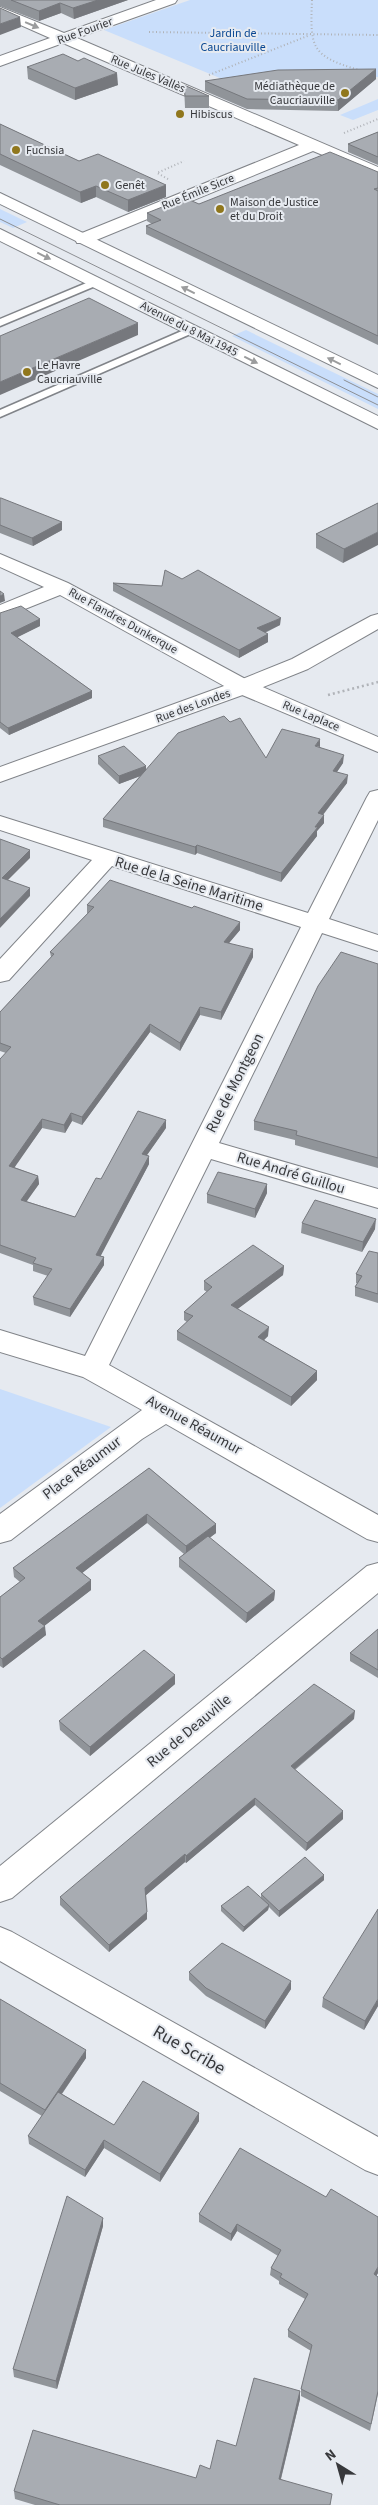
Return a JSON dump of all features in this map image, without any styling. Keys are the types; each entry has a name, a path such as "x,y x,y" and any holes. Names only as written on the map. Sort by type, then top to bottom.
{"street":[{"name":"Rue Fourier","path":"0,61 170,0"},
{"name":"Rue Jules Vallès","path":"0,11 378,173"},
{"name":"Rue Émile Sicre","path":"83,239 313,145"},
{"path":"0,198 378,382"},
{"name":"Avenue du 8 Mai 1945","path":"0,234 378,422"},
{"name":"Rue Flandres Dunkerque","path":"0,560 61,588 243,687"},
{"path":"0,613 61,588"},
{"name":"Rue des Londes","path":"0,775 243,687 300,664 378,620"},
{"name":"Rue Laplace","path":"243,687 378,745"},
{"name":"Rue de Montgeon","path":"93,1369 378,797"},
{"name":"Rue de la Seine Maritime","path":"0,823 378,943"},
{"path":"0,974 107,858"},
{"name":"Rue André Guillou","path":"203,1147 378,1199"},
{"name":"Avenue Réaumur","path":"0,1341 93,1369 378,1530"},
{"name":"Place Réaumur","path":"0,1531 132,1431 166,1409"},
{"name":"Rue de Deauville","path":"0,1887 378,1576"},
{"name":"Rue Scribe","path":"0,1943 378,2157"}],"lane":[{"path":"0,323 96,282"},
{"path":"0,414 191,330"}],"path":[{"path":"312,0 311,34 316,51 321,55 360,71"},
{"path":"145,32 378,35"},
{"path":"202,77 311,34"},
{"path":"338,135 346,138"},
{"path":"285,705 378,682"}],"green space":[{"name":"Jardin de Caucriauville","path":"190,0 378,0 378,77 309,74 227,81 104,30"},
{"path":"378,99 378,110 353,120 340,115"},
{"path":"0,209 27,222 13,228 0,222"},
{"path":"246,330 378,394 378,409 232,336"},
{"path":"0,1389 111,1427 0,1508"}],"building":[{"path":"11,0 98,0 73,8 60,3 39,11"},
{"path":"0,8 20,17 0,24"},
{"path":"63,54 78,61 84,58 117,73 75,88 27,67"},
{"path":"376,69 338,100 247,99 205,81 278,70"},
{"path":"184,85 209,96 185,96"},
{"path":"0,124 79,161 98,154 166,185 128,200 96,186 80,192 0,154"},
{"path":"378,132 378,157 348,144"},
{"path":"330,152 378,172 378,188 374,189 378,191 378,336 146,226 161,220 147,213 185,198 199,204"},
{"name":"Le Havre Caucriauville","path":"89,298 138,323 0,382 0,336"},
{"path":"0,498 62,522 32,538 0,525"},
{"path":"378,503 378,532 344,549 316,534"},
{"path":"165,570 182,579 198,570 281,618 257,628 268,634 239,650 113,583 162,586"},
{"path":"21,606 40,619 11,633 92,691 8,728 0,722 0,613"},
{"path":"224,716 230,722 240,718 266,758 282,729 320,739 315,746 344,755 333,771 348,775 318,813 324,815 315,827 318,827 281,873 197,845 195,847 103,819 178,733"},
{"path":"124,746 146,766 119,776 98,756"},
{"path":"0,839 30,850 2,878 30,888 0,919"},
{"path":"110,880 240,922 224,942 253,949 221,1012 200,1007 180,1043 150,1024 82,1117 71,1113 64,1125 42,1119 9,1166 38,1176 21,1200 75,1217 96,1178 101,1179 138,1111 166,1120 142,1154 149,1156 96,1255 104,1257 70,1309 33,1297 52,1269 33,1263 36,1258 0,1245 0,1059 11,1047 0,1043 0,1012 54,954 50,952 94,907 87,905"},
{"path":"341,952 378,964 378,1158 296,1135 297,1131 254,1121 318,986"},
{"path":"218,1172 267,1184 255,1209 207,1194"},
{"path":"315,1200 376,1219 363,1242 302,1223"},
{"path":"253,1245 284,1266 231,1305 269,1327 258,1337 317,1371 291,1397 177,1331 193,1316 184,1312 212,1287 204,1281"},
{"path":"369,1251 378,1253 378,1294 355,1287 362,1276 356,1274"},
{"path":"149,1468 216,1524 186,1546 147,1514 76,1568 91,1580 38,1621 45,1626 2,1659 0,1657 0,1597 25,1578 13,1568"},
{"path":"208,1536 275,1591 247,1613 179,1558"},
{"path":"378,1629 378,1670 350,1653"},
{"path":"144,1650 175,1675 90,1747 59,1721"},
{"path":"314,1684 355,1711 291,1766 343,1811 307,1843 255,1798 145,1888 147,1912 109,1945 60,1897"},
{"path":"305,1857 324,1875 279,1911 261,1894"},
{"path":"248,1886 269,1905 244,1927 221,1906"},
{"path":"378,1909 378,1999 365,2021 323,1998"},
{"path":"222,1943 291,1981 265,2021 206,1988 189,1972"},
{"path":"0,1999 86,2050 45,2110 0,2083"},
{"path":"143,2081 199,2113 160,2174 104,2140 85,2170 28,2136 58,2092 114,2125"},
{"path":"240,2148 326,2197 331,2189 378,2217 378,2267 374,2274 378,2277 378,2391 371,2424 301,2389 312,2345 288,2330 308,2294 280,2277 282,2274 271,2268 281,2250 237,2224 231,2234 199,2214"},
{"path":"67,2196 103,2218 56,2381 13,2369"},
{"path":"254,2378 300,2391 279,2479 332,2494 330,2505 60,2505 14,2491 33,2430 196,2478 200,2465 210,2469 217,2440 236,2446"}],"tram line":[{"path":"0,219 378,405"},
{"path":"344,380 378,397"}],"place":[{"name":"Médiathèque de Caucriauville","path":"345,93"},
{"name":"Hibiscus","path":"180,114"},
{"name":"Fuchsia","path":"16,150"},
{"name":"Genêt","path":"105,185"},
{"name":"Maison de Justice et du Droit","path":"220,209"},
{"name":"Le Havre Caucriauville","path":"27,372"}]}
